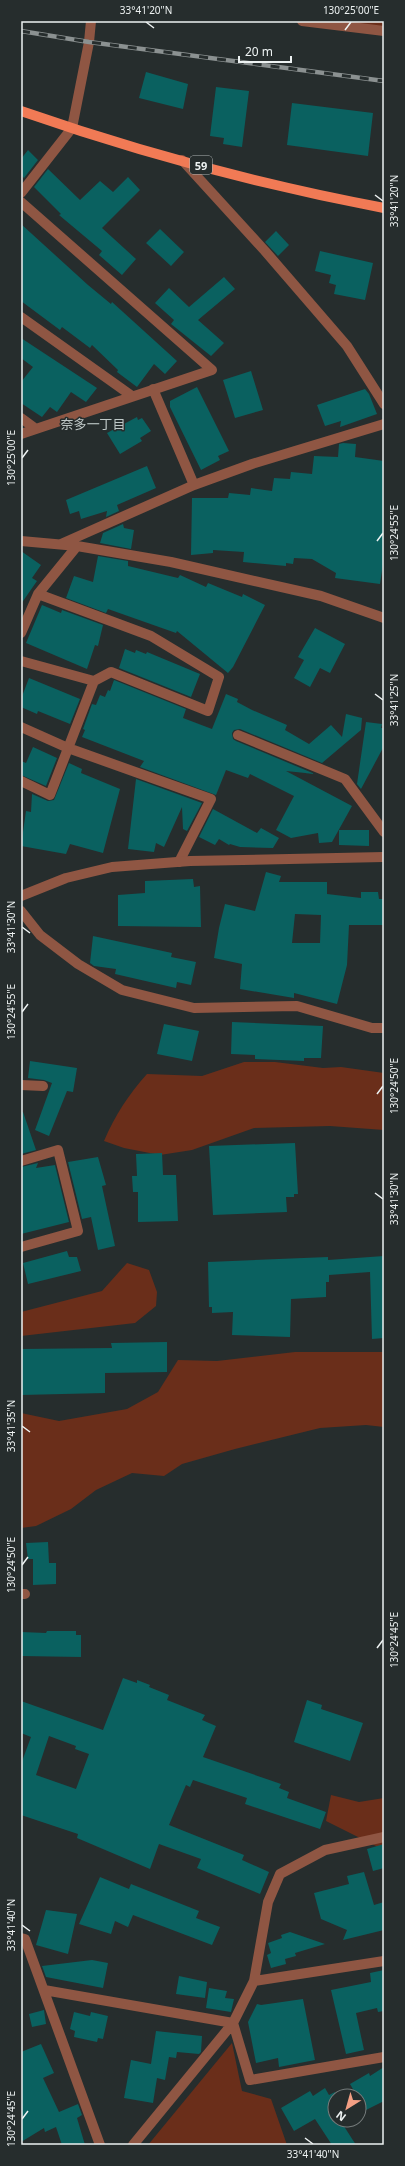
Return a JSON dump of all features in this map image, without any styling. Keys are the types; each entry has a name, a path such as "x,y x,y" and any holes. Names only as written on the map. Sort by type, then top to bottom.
{"main road":[{"name":"59","path":"21,110 72,128 182,160 279,185 384,208"}],"street":[{"path":"21,193 72,128 89,42 90,21"},
{"path":"302,21 384,31"},
{"path":"182,160 265,251 347,346 384,404"},
{"path":"21,202 212,370 21,434"},
{"path":"21,317 132,396"},
{"path":"153,389 194,485"},
{"path":"21,418 36,429"},
{"path":"60,544 194,485 252,464 384,424"},
{"path":"21,541 77,546 171,562 321,596 384,618"},
{"path":"21,633 38,594 77,546"},
{"path":"21,781 50,795 94,681 111,672 208,711 219,677 151,636 38,594"},
{"path":"21,661 94,681"},
{"path":"21,727 68,748 211,799 179,862"},
{"path":"238,735 345,779 384,832"},
{"path":"21,896 66,878 112,867 179,862 384,857"},
{"path":"21,911 40,935 78,964 122,990 194,1008 297,1006 372,1028 384,1028"},
{"path":"21,1085 44,1086"},
{"path":"21,1161 58,1150 78,1231 21,1247"},
{"path":"133,2145 233,2023 254,1981 268,1902 280,1874 325,1850 384,1837"},
{"path":"21,1938 24,1939 44,1990 100,2145"},
{"path":"254,1981 384,1961"},
{"path":"44,1990 233,2023"},
{"path":"233,2023 250,2080 384,2057"}],"shaded area":[{"path":"332,21 384,21 384,27"},
{"path":"244,1062 275,1062 323,1068 341,1067 384,1073 384,1130 330,1126 254,1128 192,1150 160,1155 124,1148 104,1141 123,1105 147,1074 202,1076"},
{"path":"127,1263 149,1270 157,1292 156,1306 135,1323 21,1336 21,1312 102,1291"},
{"path":"295,1352 384,1352 384,1427 366,1425 320,1428 182,1464 164,1476 132,1473 96,1490 71,1509 36,1526 21,1528 21,1413 59,1421 127,1409 158,1392 178,1360 217,1361"},
{"path":"331,1795 359,1802 384,1798 384,1850 326,1821"},
{"path":"232,2043 242,2091 271,2099 287,2145 148,2145"}],"building":[{"path":"146,72 188,84 183,109 139,98"},
{"path":"216,87 249,91 242,147 223,144 224,138 210,136"},
{"path":"292,103 373,113 368,156 287,145"},
{"path":"28,150 38,160 24,178 21,175 21,159"},
{"path":"48,169 80,200 100,181 113,192 128,177 140,190 102,228 136,259 122,275 99,255 102,251 59,215 61,214 34,187"},
{"path":"21,224 88,285 111,304 112,302 177,361 165,374 154,364 137,387 117,372 118,370 92,345 90,348 62,327 60,330 21,301"},
{"path":"160,229 184,252 171,266 146,243"},
{"path":"276,231 289,245 278,256 265,242"},
{"path":"320,251 373,263 365,300 334,294 336,285 329,283 331,275 315,271"},
{"path":"224,277 235,289 198,320 224,343 211,356 171,324 174,320 155,303 169,288 189,307"},
{"path":"21,338 97,388 86,402 71,392 57,412 50,407 42,417 21,403 21,382 33,367 21,358"},
{"path":"251,371 263,410 235,418 223,380"},
{"path":"197,387 229,451 218,456 220,460 201,470 170,407 170,401"},
{"path":"365,389 369,394 377,414 340,427 341,421 325,426 317,405"},
{"path":"137,417 138,420 142,418 151,431 140,438 142,441 120,454 107,433"},
{"path":"339,444 356,444 355,457 384,461 384,557 380,584 335,578 336,573 312,559 294,558 293,564 286,563 286,566 243,562 244,552 213,550 213,553 191,555 192,498 228,498 229,493 250,495 251,488 272,491 274,478 290,479 291,472 312,474 314,456 338,457"},
{"path":"147,466 156,488 117,505 119,511 106,517 107,511 81,519 79,511 70,514 66,500"},
{"path":"123,524 124,528 134,530 131,549 100,543 103,533"},
{"path":"21,551 41,565 32,578 37,581 21,604"},
{"path":"98,556 128,561 128,566 178,578 180,575 206,587 208,583 242,597 243,594 265,605 233,667 228,673 177,631 176,633 108,609 106,613 66,598 74,576 93,582"},
{"path":"42,605 61,613 62,610 103,625 98,646 95,645 87,669 26,643"},
{"path":"315,628 345,644 330,673 320,668 310,687 294,678 304,660 298,657"},
{"path":"125,649 135,653 136,650 146,654 147,652 200,674 191,697 119,668"},
{"path":"29,678 80,699 70,724 38,711 37,714 21,707 21,699"},
{"path":"114,680 186,709 183,718 212,729 226,694 238,699 237,702 252,710 287,725 285,730 309,744 331,725 342,737 346,714 362,718 361,730 322,763 240,729 234,730 232,733 233,739 236,741 315,774 286,771 352,806 332,842 319,843 318,833 291,838 276,830 294,796 250,774 248,778 226,770 216,795 140,767 144,761 82,737 85,730 83,729 92,704 96,705 100,695 105,697 108,690 110,691"},
{"path":"366,722 382,724 381,728 384,728 384,746 361,789 357,784"},
{"path":"33,747 57,758 46,786 21,775 21,761 26,763"},
{"path":"69,763 82,769 81,773 120,789 103,853 70,844 66,854 21,846 26,811 31,812 32,794 48,801 54,800"},
{"path":"136,779 202,803 187,831 183,829 182,807 164,847 156,843 154,852 128,849"},
{"path":"213,809 257,833 261,828 279,838 273,848 240,847 229,845 219,839 215,845 199,837"},
{"path":"339,830 369,830 369,846 339,845"},
{"path":"266,872 281,876 279,882 327,882 327,894 361,898 361,892 378,892 379,899 384,899 384,925 349,925 347,965 337,1004 294,993 294,998 240,989 242,964 214,958 219,928 225,904 255,911","holes":["295,914 321,915 320,943 292,943"]},
{"path":"193,879 194,887 200,886 201,927 118,926 118,895 145,893 145,881"},
{"path":"93,936 172,953 171,957 196,962 191,985 177,982 176,988 115,974 116,969 94,966 90,963"},
{"path":"232,1022 323,1026 321,1058 304,1058 304,1061 255,1059 255,1055 231,1054"},
{"path":"164,1024 199,1031 192,1061 157,1054"},
{"path":"30,1061 77,1068 73,1092 67,1091 49,1136 35,1130 52,1083 44,1080 28,1078"},
{"path":"21,1112 23,1112 36,1150 21,1154"},
{"path":"295,1143 298,1194 294,1194 294,1197 286,1197 287,1212 213,1215 209,1146"},
{"path":"162,1153 163,1175 176,1175 178,1221 138,1222 138,1192 133,1192 132,1176 137,1176 136,1154"},
{"path":"98,1157 106,1185 102,1186 115,1246 98,1250 91,1217 82,1219 68,1162"},
{"path":"38,1163 36,1168 55,1165 69,1222 21,1234 21,1167"},
{"path":"67,1251 69,1257 77,1257 81,1271 28,1284 23,1263"},
{"path":"384,1256 384,1338 372,1339 370,1272 329,1275 329,1282 326,1282 326,1297 291,1299 290,1337 232,1335 233,1312 212,1313 212,1307 209,1307 208,1262 328,1257 328,1260"},
{"path":"167,1342 167,1372 105,1373 105,1393 21,1395 21,1349 112,1348 111,1343"},
{"path":"48,1542 49,1563 56,1563 56,1584 33,1585 33,1559 28,1559 26,1543"},
{"path":"47,1631 76,1631 76,1635 81,1635 81,1657 21,1656 21,1632 46,1633"},
{"path":"123,1678 137,1683 137,1680 150,1685 149,1687 169,1695 167,1700 205,1715 202,1720 216,1726 203,1757 281,1784 279,1788 289,1792 287,1798 326,1812 320,1829 245,1804 247,1798 193,1780 190,1787 186,1785 169,1825 244,1855 242,1860 269,1872 260,1894 197,1868 201,1859 159,1844 150,1869 77,1838 78,1834 21,1815 21,1764 31,1737 21,1733 21,1701 103,1730","holes":["49,1736 76,1746 75,1749 89,1754 76,1789 36,1775"]},
{"path":"307,1700 322,1705 321,1709 363,1723 350,1761 294,1742"},
{"path":"384,1844 384,1868 373,1871 367,1849"},
{"path":"364,1872 374,1905 384,1902 384,1930 343,1940 347,1930 321,1919 314,1893 349,1884 347,1876"},
{"path":"100,1877 129,1889 131,1884 199,1911 196,1918 220,1927 212,1945 133,1915 128,1927 115,1921 111,1934 79,1924"},
{"path":"46,1910 77,1914 68,1954 36,1945"},
{"path":"290,1932 325,1944 295,1953 296,1956 285,1959 286,1964 271,1968 267,1955 271,1953 268,1943 282,1938 281,1935"},
{"path":"92,1960 108,1963 103,1988 46,1977 42,1966"},
{"path":"384,1970 384,2011 378,2012 377,2008 356,2013 364,2050 346,2054 331,1990 371,1982 370,1973"},
{"path":"179,1976 207,1982 205,1998 176,1994"},
{"path":"209,1988 227,1991 225,1998 234,1999 231,2012 206,2008"},
{"path":"303,1999 315,2060 279,2067 278,2058 256,2063 248,2022 257,2004 261,2005"},
{"path":"44,2010 46,2024 32,2027 29,2014"},
{"path":"74,2012 90,2016 91,2012 108,2016 103,2039 98,2038 97,2042 74,2037 75,2031 70,2029"},
{"path":"156,2031 202,2036 201,2052 199,2054 177,2052 176,2058 169,2057 165,2080 157,2078 153,2103 124,2098 131,2060 151,2064"},
{"path":"41,2044 54,2073 43,2078 59,2112 78,2104 82,2115 77,2118 85,2145 62,2145 56,2127 45,2132 44,2128 21,2142 21,2052"},
{"path":"384,2067 384,2101 367,2110 367,2088 352,2088 350,2084 369,2073 370,2076"},
{"path":"325,2088 327,2092 327,2128 345,2128 356,2145 332,2145 315,2119 294,2131 281,2108 310,2091 313,2096"}],"railway":[{"path":"21,31 89,42 384,81"}],"district":[{"name":"奈多一丁目","path":"93,424"}]}
